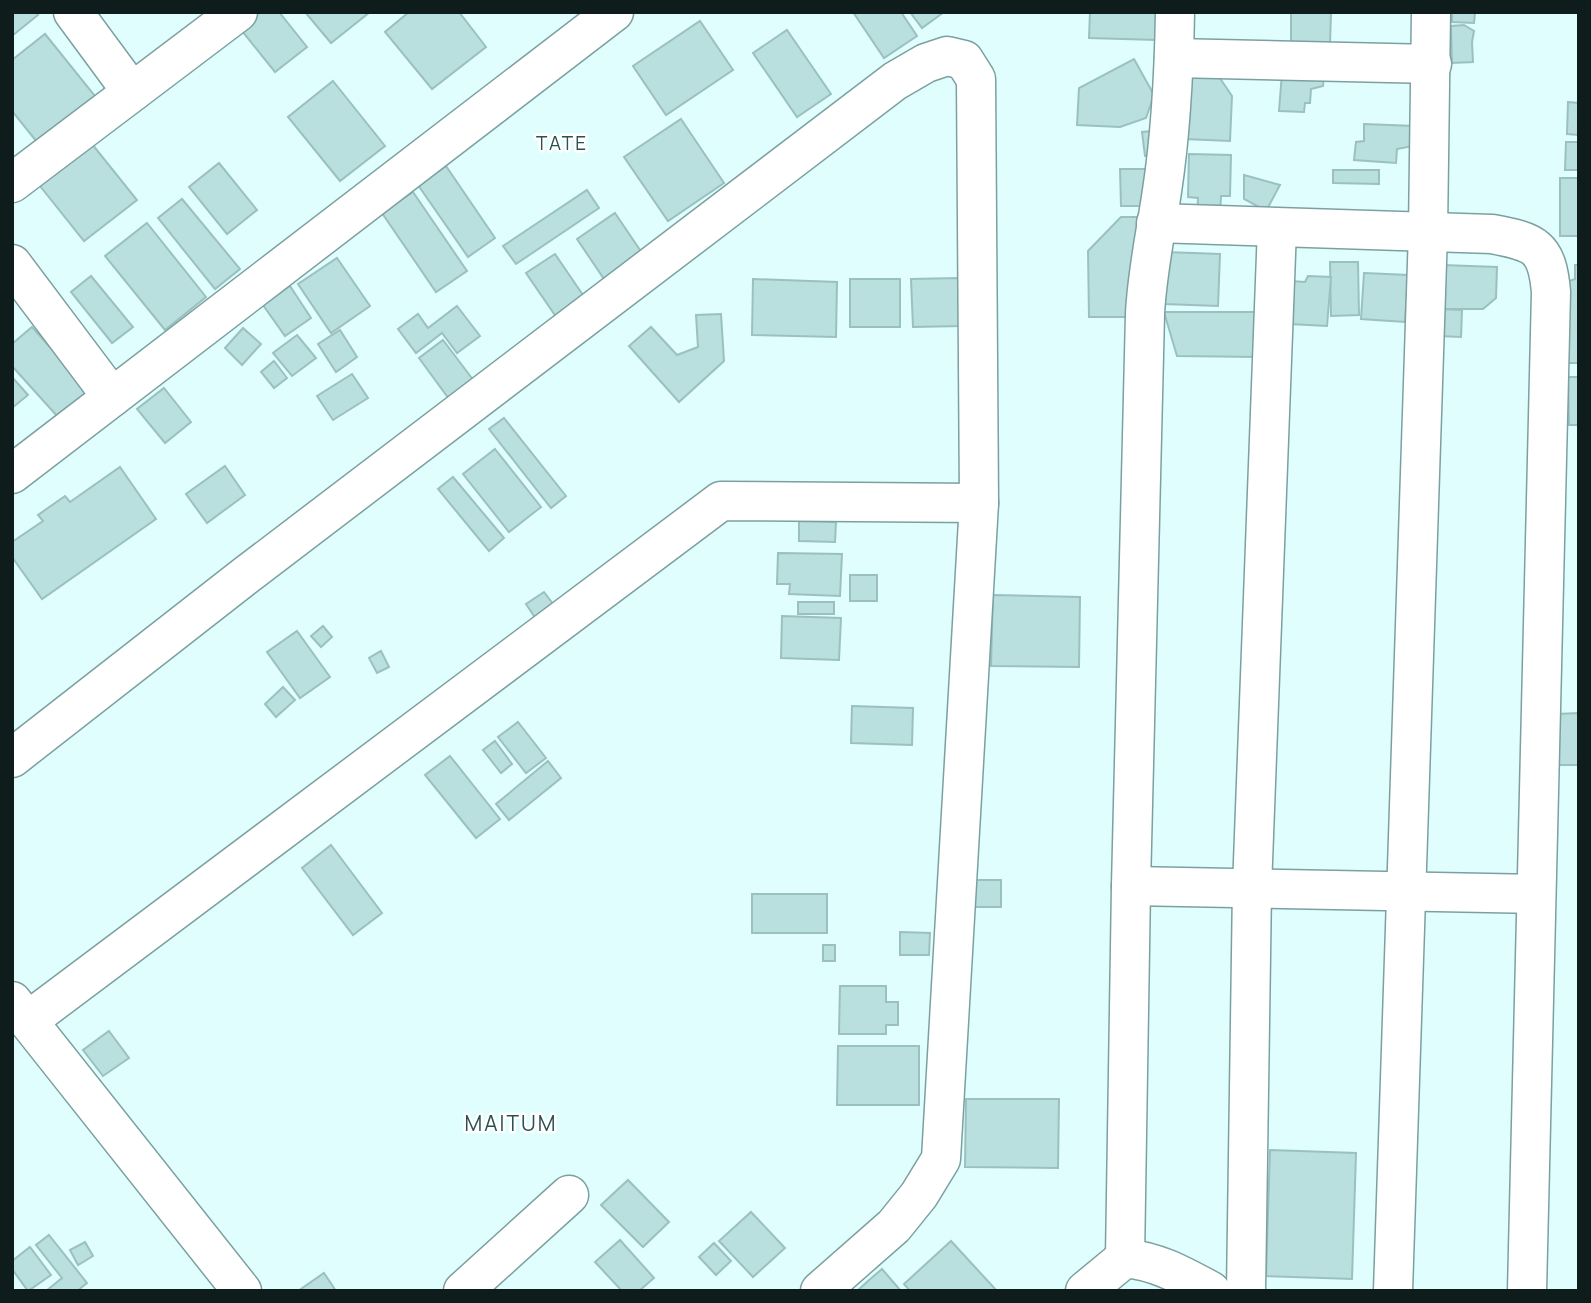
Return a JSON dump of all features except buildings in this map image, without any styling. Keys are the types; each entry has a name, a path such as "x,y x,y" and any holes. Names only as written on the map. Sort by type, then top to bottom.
{"street":[{"path":"73,12 132,92"},
{"path":"12,183 237,12"},
{"path":"12,474 614,12"},
{"path":"1125,1258 1144,314 1147,272 1168,146 1175,12"},
{"path":"1393,1291 1428,232 1431,12"},
{"path":"12,758 256,568 872,98 926,63 947,56 964,60 976,79 979,503 941,1159 919,1195 894,1226 820,1291"},
{"path":"1174,58 1432,64"},
{"path":"1156,223 1492,234 1531,244 1543,255 1549,270 1551,292 1527,1291"},
{"path":"1247,1291 1252,888 1277,228"},
{"path":"12,264 112,397"},
{"path":"242,1291 20,1010 721,501 979,503"},
{"path":"1131,886 1536,894"},
{"path":"463,1291 569,1195"},
{"path":"1085,1291 1125,1258 1149,1261 1211,1291"}],"district":[{"name":"TATE","path":"562,143"},
{"name":"MAITUM","path":"511,1124"}]}
